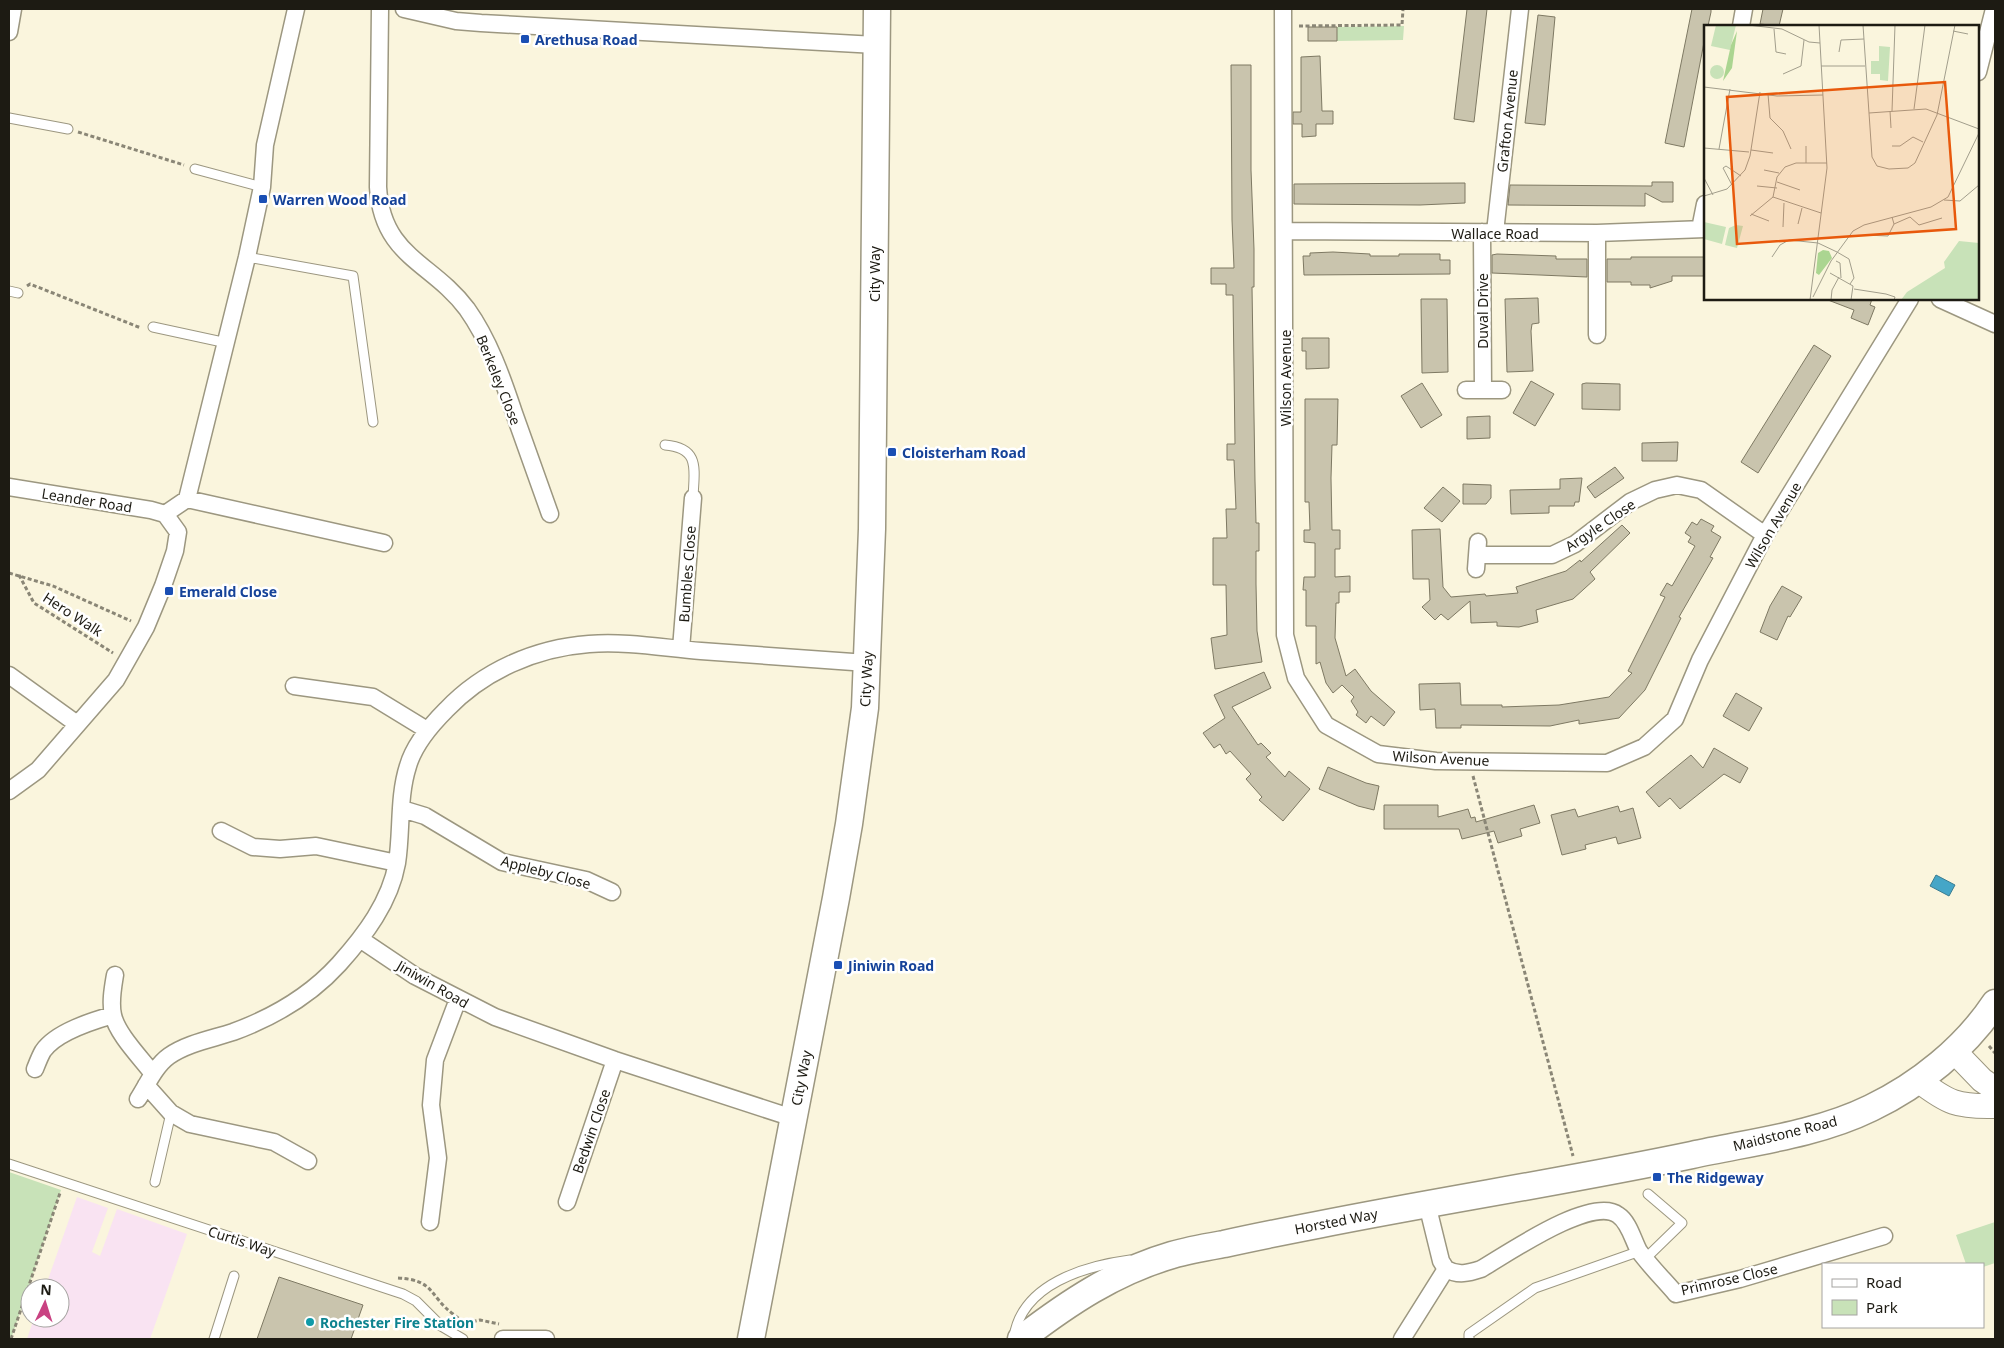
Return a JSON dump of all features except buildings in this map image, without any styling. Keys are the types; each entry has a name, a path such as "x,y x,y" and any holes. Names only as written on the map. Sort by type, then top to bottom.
{"main road":[{"name":"City Way","path":"751,1339 849,824 860,749 868,663 872,529 877,9"},
{"name":"Maidstone Road","path":"1673,1159 1796,1133 1840,1120 1871,1108 1918,1080 1954,1051 1986,1016 1995,1003"},
{"name":"Horsted Way","path":"1021,1339 1067,1304 1090,1290 1112,1278 1172,1255 1427,1204 1673,1159"}],"street":[{"path":"9,32 14,9"},
{"path":"9,791 38,770 116,680 146,628 163,586 175,552 178,532 165,514 188,499 247,257 262,187 265,145 296,9"},
{"name":"Berkeley Close","path":"380,9 378,187 379,201 384,218 398,245 446,285 467,309 489,347 550,514"},
{"path":"404,9 421,11 456,21 481,23 876,44"},
{"name":"Wilson Avenue","path":"1283,9 1285,635 1296,678 1326,724 1378,754 1436,761 1607,763 1644,747 1675,719 1700,660 1765,535 1909,300"},
{"name":"Grafton Avenue","path":"1488,232 1520,9"},
{"path":"1741,25 1744,9"},
{"path":"1979,68 1994,9"},
{"path":"1703,229 1704,216"},
{"name":"Wallace Road","path":"1285,232 1597,233 1703,229"},
{"name":"Duval Drive","path":"1488,232 1474,390 1502,390"},
{"path":"1597,233 1597,335"},
{"path":"1942,300 1995,324"},
{"name":"Argyle Close","path":"1477,556 1552,555 1575,544 1630,502 1655,490 1677,485 1701,490 1765,535"},
{"name":"Leander Road","path":"9,488 151,510 165,514"},
{"name":"Bumbles Close","path":"681,649 693,498"},
{"path":"188,499 384,543"},
{"path":"146,1086 168,1057 184,1047 233,1032 273,1016 317,986 360,939 387,896 397,864 403,787 408,764 427,730 459,696 482,678 533,654 590,643 642,645 868,663"},
{"path":"9,675 77,724"},
{"path":"294,686 373,697 427,730"},
{"name":"Appleby Close","path":"402,808 425,816 502,862 586,880 612,892"},
{"path":"221,831 253,847 316,846 397,864"},
{"name":"Jiniwin Road","path":"360,939 415,976 458,1000 495,1017 615,1060 793,1118"},
{"path":"116,975 112,1000 113,1015 146,1086 171,1113 190,1124 274,1142 308,1161"},
{"path":"430,1222 438,1158 431,1105 435,1060 458,1000"},
{"path":"35,1069 44,1050 66,1032 88,1022 113,1015"},
{"path":"1954,1051 1982,1080 1995,1090"},
{"name":"Bedwin Close","path":"567,1202 615,1060"},
{"path":"1918,1080 1943,1099 1965,1106 1995,1106"},
{"path":"1402,1339 1446,1269 1441,1261 1427,1204"},
{"name":"Primrose Close","path":"1446,1269 1457,1273 1467,1273 1481,1269 1567,1220 1597,1210 1619,1215 1643,1255 1676,1294 1740,1280 1884,1236"},
{"path":"504,1339 546,1339"}],"lane":[{"path":"9,118 68,129"},
{"path":"195,169 262,187"},
{"path":"247,257 353,276 373,422"},
{"path":"9,290 18,293"},
{"path":"153,327 227,343"},
{"path":"665,445 678,446 692,456 694,462 693,498"},
{"path":"156,1182 171,1113"},
{"name":"Curtis Way","path":"9,1164 403,1294 416,1301 441,1326 463,1339"},
{"path":"1468,1339 1469,1334 1535,1288 1643,1255 1682,1223 1648,1194"},
{"path":"1014,1339 1016,1323 1020,1316 1040,1293 1050,1285 1102,1265 1172,1255"},
{"path":"214,1339 234,1276"}],"path":[{"path":"1283,26 1402,25 1403,9"},
{"path":"68,129 195,169"},
{"path":"18,293 30,284 140,328 153,327"},
{"name":"Hero Walk","path":"9,573 53,586 146,628"},
{"name":"Hero Walk","path":"19,575 34,602 127,661"},
{"path":"1469,762 1578,1176"},
{"path":"11,1339 61,1190"}],"shaded area":[{"path":"77,1197 108,1208 92,1252 100,1256 117,1209 187,1234 150,1339 27,1339 31,1328 70,1328 70,1278 49,1278"}],"green space":[{"path":"1404,26 1403,40 1337,41 1337,27"},
{"path":"9,1172 61,1190 31,1278 20,1278 20,1312 11,1339 9,1339"},
{"path":"1995,1222 1995,1263 1984,1267 1984,1263 1966,1263 1956,1235"}],"water":[{"path":"1936,875 1955,885 1949,896 1930,886"}],"place":[{"name":"Arethusa Road","path":"525,39"},
{"name":"Warren Wood Road","path":"263,199"},
{"name":"Cloisterham Road","path":"892,452"},
{"name":"Emerald Close","path":"169,591"},
{"name":"Jiniwin Road","path":"838,965"},
{"name":"The Ridgeway","path":"1657,1177"},
{"name":"Rochester Fire Station","path":"310,1322"}]}
